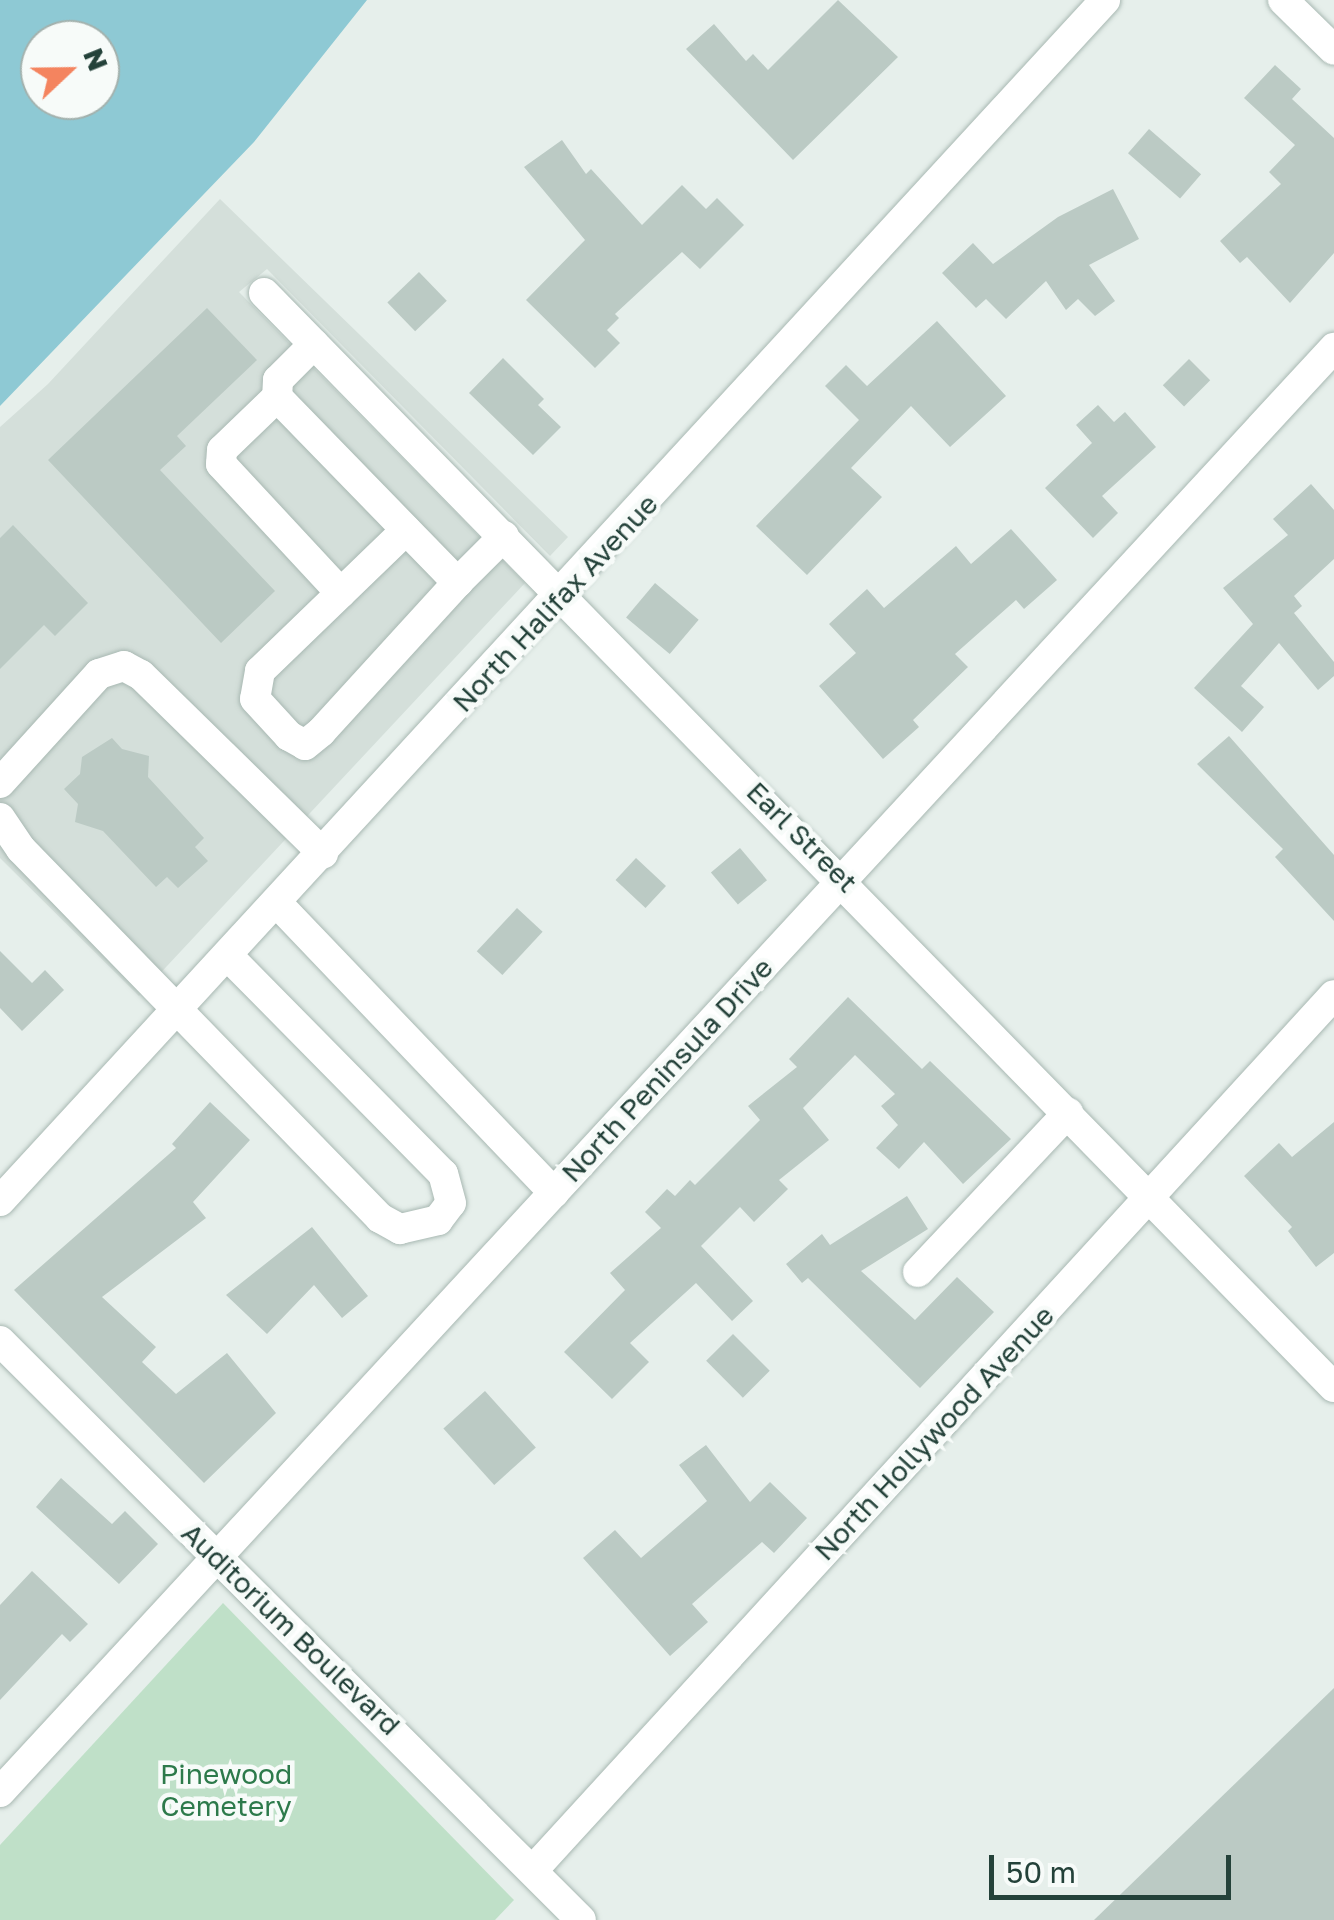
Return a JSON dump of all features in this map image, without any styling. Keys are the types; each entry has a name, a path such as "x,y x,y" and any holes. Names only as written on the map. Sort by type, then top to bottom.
{"street":[{"path":"1282,0 1334,50"},
{"name":"North Halifax Avenue","path":"0,1201 563,595 1099,2"},
{"name":"Earl Street","path":"264,293 844,879 1334,1387"},
{"path":"314,344 278,380 277,398 222,450 221,464 341,593"},
{"name":"North Peninsula Drive","path":"0,1792 1334,348"},
{"path":"277,398 458,582"},
{"path":"406,530 254,682 256,699 305,745 504,536"},
{"path":"0,783 99,674 124,666 141,675 323,853"},
{"path":"0,818 21,848 181,1006 380,1218 400,1230 438,1220 451,1203 443,1174 228,956"},
{"path":"277,903 554,1193"},
{"name":"North Hollywood Avenue","path":"533,1870 1334,995"},
{"path":"918,1272 1068,1113"},
{"name":"Auditorium Boulevard","path":"0,1341 581,1920"}],"shaded area":[{"path":"220,199 568,537 550,556 267,269 239,292 525,583 139,996 0,858 0,427 48,384"}],"green space":[{"name":"Pinewood Cemetery","path":"223,1603 514,1900 495,1920 0,1920 0,1845"}],"water":[{"path":"0,0 367,0 254,142 0,406"}],"building":[{"path":"838,0 898,57 793,160 686,49 714,24 746,61 753,54 768,70"},
{"path":"1275,65 1301,89 1292,99 1334,138 1334,253 1290,303 1247,257 1240,263 1220,241 1281,184 1269,172 1295,145 1244,98"},
{"path":"1149,129 1201,174 1180,198 1128,153"},
{"path":"562,140 586,174 591,169 642,225 682,185 706,209 717,198 744,225 700,269 682,252 615,314 619,318 607,330 620,343 595,368 526,300 585,240 524,167"},
{"path":"1113,189 1139,239 1089,265 1115,301 1095,316 1078,299 1066,310 1046,281 1006,319 986,299 976,308 942,273 973,243 993,264 1058,217"},
{"path":"419,272 447,301 415,331 387,303"},
{"path":"207,308 257,360 177,436 186,446 160,470 275,591 221,643 48,460"},
{"path":"937,321 1006,396 950,447 911,406 851,468 882,497 807,575 756,526 859,420 825,386 846,365 867,386"},
{"path":"503,358 544,399 538,405 561,427 533,455 469,393"},
{"path":"1189,359 1210,380 1184,406 1163,385"},
{"path":"1098,405 1114,422 1125,412 1156,447 1102,496 1118,513 1093,538 1045,488 1092,443 1076,425"},
{"path":"1311,484 1334,510 1334,559 1294,596 1302,606 1294,613 1334,662 1334,676 1318,690 1279,643 1241,686 1264,707 1242,732 1194,688 1253,624 1223,588 1288,535 1273,519"},
{"path":"13,525 88,603 55,636 44,625 0,669 0,538"},
{"path":"1011,529 1057,580 1024,609 1016,600 955,654 968,667 913,720 919,727 883,759 819,686 856,653 829,624 867,589 884,608 956,546 971,564"},
{"path":"655,583 699,620 670,654 626,617"},
{"path":"1229,736 1334,855 1334,921 1275,857 1283,849 1197,764"},
{"path":"112,738 122,749 149,756 148,777 204,838 195,847 208,861 178,888 167,877 156,887 103,831 75,822 78,804 64,789 80,774 82,757"},
{"path":"740,848 767,880 738,905 711,872"},
{"path":"636,858 666,886 646,908 616,880"},
{"path":"517,908 543,932 502,975 477,951"},
{"path":"0,951 32,983 45,970 64,990 22,1031 0,1008"},
{"path":"848,997 922,1069 930,1061 1011,1139 963,1184 924,1142 899,1169 876,1148 898,1125 881,1106 895,1094 855,1055 803,1108 829,1140 779,1180 788,1189 754,1222 740,1207 701,1246 753,1301 732,1321 696,1283 630,1343 649,1362 612,1399 564,1352 625,1290 610,1273 661,1228 645,1212 667,1189 675,1196 690,1180 695,1185 760,1120 748,1106 797,1067 789,1059"},
{"path":"210,1102 250,1140 193,1202 206,1218 102,1297 156,1347 142,1362 176,1394 227,1353 276,1413 204,1483 14,1290 176,1148 172,1144"},
{"path":"1334,1122 1334,1253 1316,1267 1288,1231 1292,1227 1244,1176 1279,1143 1292,1157"},
{"path":"907,1196 928,1229 861,1271 915,1320 957,1277 994,1312 920,1388 808,1278 802,1283 786,1264 822,1234 830,1245"},
{"path":"312,1227 368,1296 342,1318 314,1285 267,1334 226,1295"},
{"path":"733,1334 770,1371 743,1398 706,1361"},
{"path":"485,1391 536,1447 494,1485 443,1428"},
{"path":"706,1445 750,1502 770,1482 807,1518 774,1553 762,1542 692,1604 708,1622 670,1656 583,1558 615,1530 641,1558 707,1501 679,1465"},
{"path":"61,1478 112,1524 125,1511 158,1544 119,1584 36,1507"},
{"path":"32,1571 88,1624 70,1642 62,1634 0,1700 0,1605"},
{"path":"1334,1688 1334,1920 1094,1920"}]}
